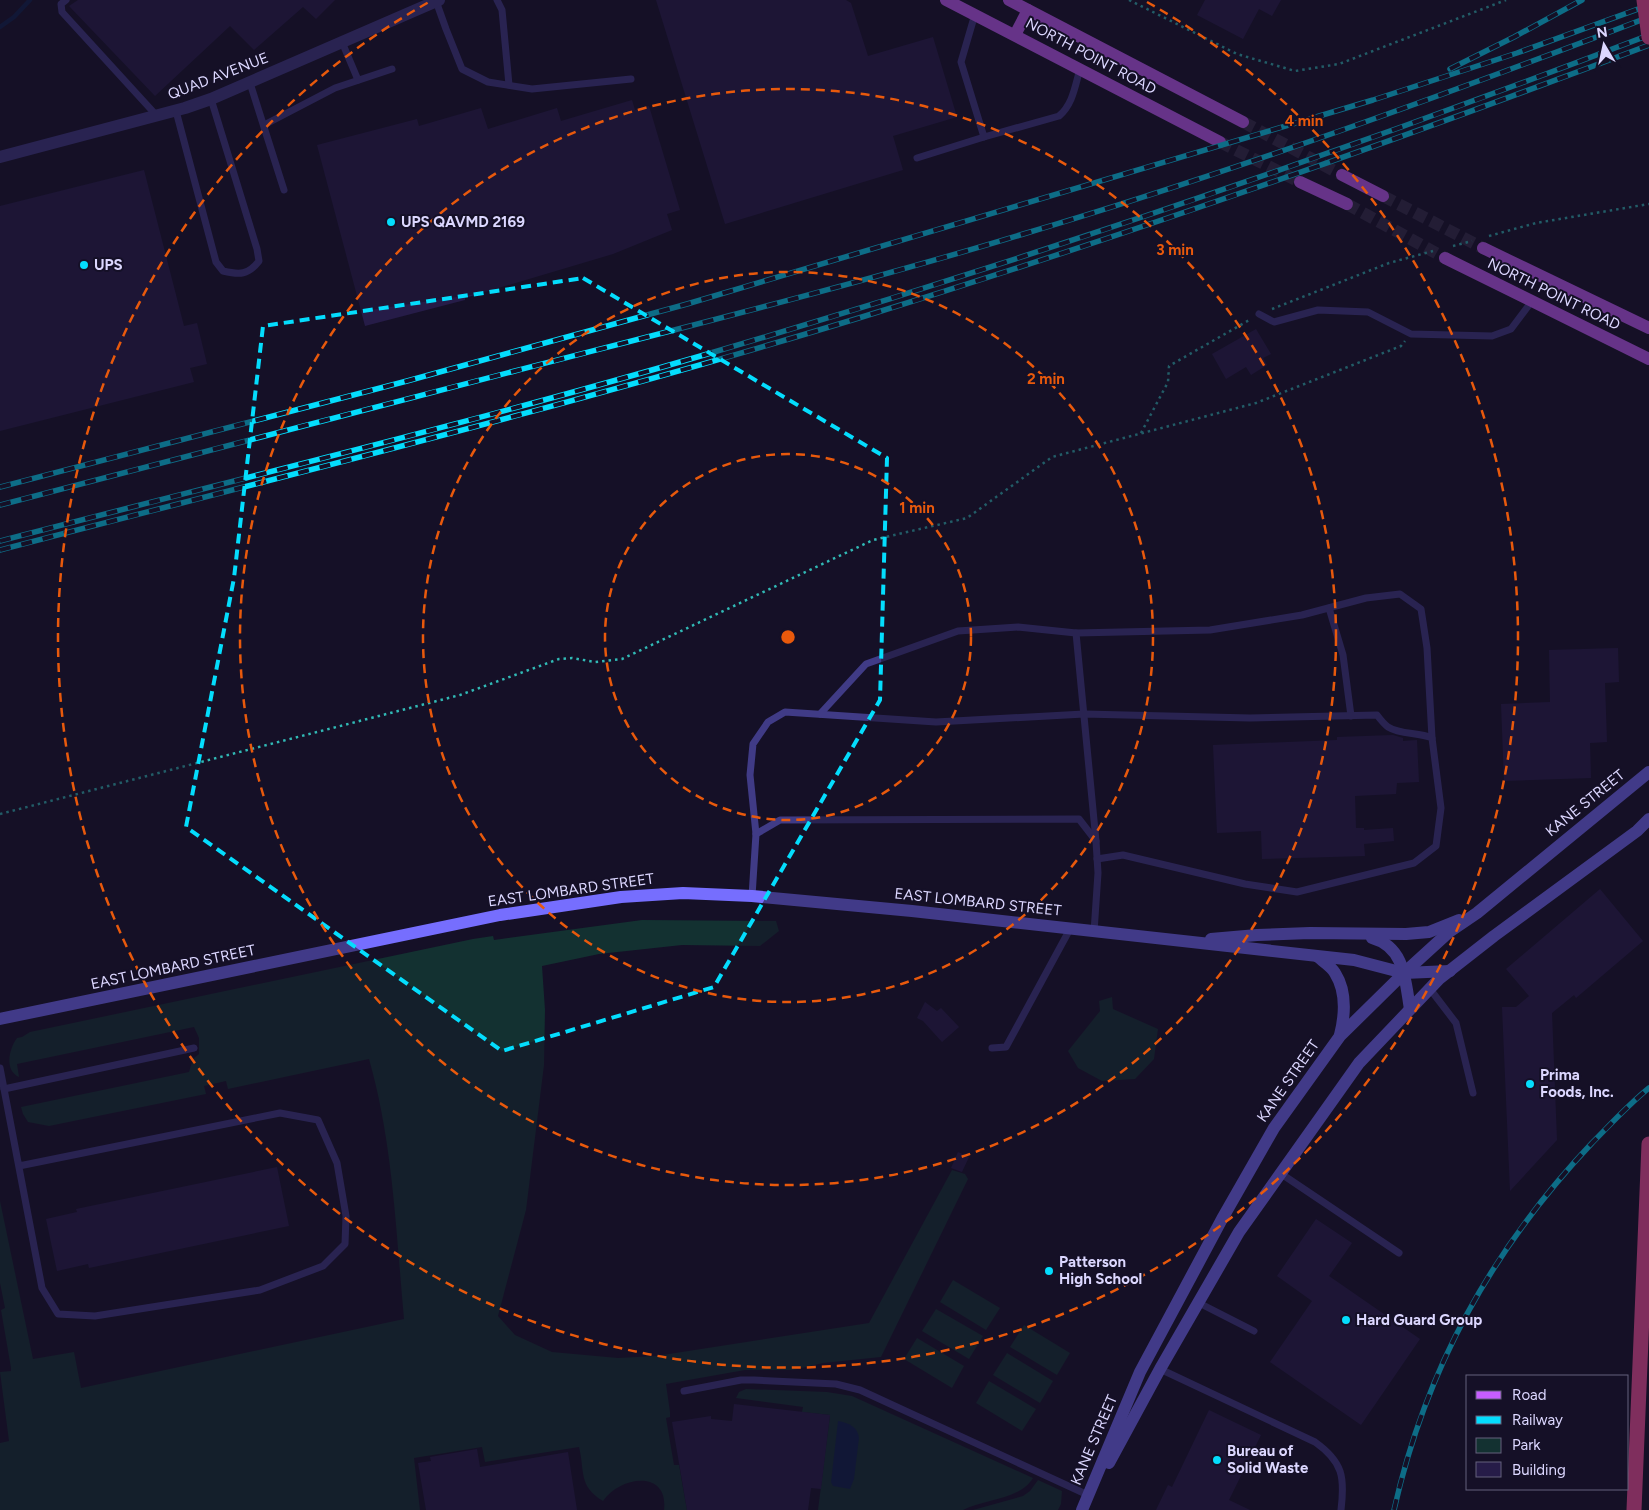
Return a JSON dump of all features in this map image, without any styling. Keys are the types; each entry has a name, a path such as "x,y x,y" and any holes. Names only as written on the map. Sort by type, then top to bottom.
{"highway":[{"path":"1644,0 1649,37"},
{"path":"1634,1510 1649,1144"}],"main road":[{"name":"NORTH POINT ROAD","path":"946,0 1220,142"},
{"name":"NORTH POINT ROAD","path":"1009,0 1243,122"},
{"path":"1015,35 1028,10"},
{"path":"1342,175 1383,196"},
{"path":"1300,182 1347,204"},
{"name":"NORTH POINT ROAD","path":"1478,242 1649,328"},
{"name":"NORTH POINT ROAD","path":"1441,252 1532,301 1649,359"},
{"name":"KANE STREET","path":"1083,1510 1140,1372 1222,1219 1274,1128 1340,1036 1404,973 1450,932 1477,913 1649,772"},
{"name":"KANE STREET","path":"1083,1510 1239,1232 1359,1063 1410,1009 1450,971 1494,936 1637,831 1649,819"},
{"name":"EAST LOMBARD STREET","path":"0,1019 500,915 621,897 682,893 752,896 912,910 1354,960 1404,973 1450,971"},
{"path":"1353,935 1429,932 1477,913"},
{"name":"EAST LOMBARD STREET","path":"1185,942 1257,935 1310,933 1353,935"},
{"path":"1353,935 1371,938 1388,944 1397,954 1404,973 1410,1009"},
{"path":"1318,957 1335,972 1341,987 1345,1006 1340,1036"}],"street":[{"name":"QUAD AVENUE","path":"0,157 157,116 211,99 438,0"}],"lane":[{"path":"66,0 61,4 62,12 157,116"},
{"path":"438,0 446,29 462,69 488,82 532,89 631,79"},
{"path":"497,0 502,10 509,85"},
{"path":"975,14 961,62 984,137"},
{"path":"342,42 358,80"},
{"path":"264,125 335,88 392,68"},
{"path":"917,158 1059,116 1072,98 1080,69"},
{"path":"250,83 284,190"},
{"path":"176,110 216,262 223,271 238,274 252,270 260,261 211,99"},
{"path":"1259,314 1274,322 1318,310 1368,312 1411,334 1492,336 1511,329 1532,301"},
{"path":"820,714 866,664 958,631 1018,627 1076,633 1210,630 1302,615 1366,598 1400,594 1421,609 1427,648 1432,738 1441,808 1436,846 1414,863 1297,892 1245,884 1123,855 1097,859"},
{"path":"1329,608 1343,655 1351,716"},
{"path":"1076,633 1098,873 1094,932"},
{"path":"752,896 756,834 750,775 753,744 768,722 785,712 936,722 1084,714 1250,718 1377,715 1387,726 1398,731 1425,735 1432,738"},
{"path":"756,834 780,820 1078,819 1096,841"},
{"path":"992,1048 1006,1047 1070,929"},
{"path":"1430,989 1456,1023 1474,1093"},
{"path":"4,1089 194,1048"},
{"path":"0,1068 42,1288 58,1314 95,1316 260,1290 323,1266 345,1244 346,1216 337,1162 318,1120 280,1113 19,1166"},
{"path":"1280,1173 1399,1254"},
{"path":"1198,1303 1254,1331"},
{"path":"1160,1370 1315,1442 1327,1451 1335,1460 1340,1472 1343,1492 1341,1510"},
{"path":"684,1391 741,1380 824,1383 847,1386 860,1390 1088,1495"}],"path":[{"path":"1129,0 1237,54 1295,71 1338,64 1506,0"},
{"path":"1140,433 1168,382 1169,366 1259,314 1389,263 1478,242 1536,223 1649,204"},
{"path":"0,814 460,695 559,659 572,658 595,662 622,659 873,540 967,518 1052,457 1256,403 1400,346 1411,334"}],"highlighted area":[{"path":"583,278 887,458 880,700 714,987 502,1051 186,827 234,578 263,326"}],"green space":[{"path":"642,920 776,921 779,931 760,946 682,945 599,954 542,966 545,1010 544,1065 526,1210 498,1316 515,1335 552,1352 618,1358 656,1356 869,1323 952,1170 965,1174 968,1179 881,1357 823,1363 793,1370 745,1370 666,1384 670,1417 666,1418 674,1465 679,1465 687,1510 664,1510 664,1497 659,1488 652,1483 642,1481 621,1486 611,1492 603,1501 586,1484 579,1447 485,1462 482,1447 414,1458 420,1510 0,1510 0,1443 9,1441 0,1372 11,1371 11,1368 1,1310 5,1308 0,1283 0,1201 33,1359 74,1352 81,1388 404,1319 389,1155 369,1059 228,1089 226,1081 204,1086 206,1094 49,1126 28,1122 21,1107 189,1072 193,1059 199,1054 199,1038 194,1027 17,1064 19,1077 11,1070 9,1059 17,1038 30,1032 473,939 493,936 494,940"},
{"path":"1112,997 1113,1009 1158,1029 1154,1059 1135,1079 1102,1081 1078,1068 1068,1051 1100,1011 1099,1001"},
{"path":"953,1280 1000,1308 986,1330 940,1302"},
{"path":"936,1309 983,1336 969,1359 922,1331"},
{"path":"1024,1325 1070,1353 1057,1375 1010,1347"},
{"path":"917,1338 964,1366 952,1388 904,1359"},
{"path":"1007,1353 1053,1381 1040,1403 993,1375"},
{"path":"989,1381 1036,1409 1022,1431 976,1403"},
{"path":"746,1389 827,1392 852,1396 1033,1478 1020,1491 963,1510 818,1510 830,1415 802,1412 803,1407 736,1398 739,1392"},
{"path":"1038,1480 1062,1491 1061,1504 1058,1510 973,1510 1023,1496 1030,1491"}],"water":[{"path":"838,1421 852,1426 857,1431 859,1438 854,1479 850,1489 833,1486 831,1482"}],"building":[{"path":"78,0 335,0 316,19 303,7 254,50 230,26 155,96 69,6"},
{"path":"656,0 846,0 851,3 868,56 933,37 957,117 893,136 903,170 725,224"},
{"path":"1205,0 1281,0 1272,16 1259,9 1243,39 1197,15"},
{"path":"632,100 635,110 649,106 680,210 667,214 672,230 613,254 465,298 465,300 365,326 317,145 417,119 419,126 481,108 488,129 557,108 561,121"},
{"name":"UPS","path":"144,170 184,326 197,323 207,364 190,368 194,382 0,431 0,206"},
{"path":"1256,329 1271,354 1263,358 1267,365 1251,375 1246,367 1226,379 1212,354"},
{"path":"1618,648 1619,682 1605,683 1607,742 1590,743 1591,778 1504,781 1501,704 1550,702 1549,650"},
{"path":"1393,735 1403,738 1403,741 1417,740 1419,782 1397,783 1396,794 1355,796 1356,828 1364,828 1364,830 1393,828 1394,841 1364,844 1365,856 1262,859 1261,831 1217,833 1213,745 1337,740 1337,737"},
{"name":"Prima Foods, Inc.","path":"1600,889 1643,941 1576,998 1574,995 1552,1013 1557,1140 1510,1191 1502,1007 1516,1007 1529,996 1506,969"},
{"path":"925,1002 937,1011 941,1008 959,1027 942,1042 923,1021 917,1018"},
{"path":"958,1152 969,1157 962,1172 951,1168"},
{"path":"277,1167 289,1226 89,1268 88,1264 57,1271 46,1219 77,1212 76,1209"},
{"name":"Hard Guard Group","path":"1316,1219 1352,1243 1329,1276 1420,1339 1361,1425 1270,1362 1312,1301 1277,1276"},
{"path":"734,1404 830,1415 821,1489 811,1488 808,1510 687,1510 672,1422 711,1416 711,1419 732,1421"},
{"name":"Bureau of Solid Waste","path":"1209,1410 1261,1435 1229,1500 1250,1510 1156,1510 1168,1485 1172,1487"},
{"path":"477,1449 480,1467 568,1452 577,1510 426,1510 418,1463 431,1461 430,1457"}],"waterway":[{"path":"0,27 14,17 30,0"}],"tunnel":[{"path":"1243,122 1342,175"},
{"path":"1220,142 1300,182"},
{"path":"1383,196 1483,248"},
{"path":"1347,204 1445,258"}],"railway":[{"path":"1450,69 1582,0"},
{"path":"0,487 407,381 687,304 1373,100 1517,53 1649,5"},
{"path":"0,505 766,306 1020,235 1100,211 1337,132 1649,17"},
{"path":"0,541 529,404 824,319 1062,244 1298,164 1649,35"},
{"path":"0,550 648,380 862,317 1160,221 1356,153 1649,45"},
{"path":"1394,1510 1424,1408 1444,1359 1494,1268 1523,1225 1556,1183 1592,1143 1649,1088"}],"place":[{"name":"UPS QAVMD 2169","path":"391,222"},
{"name":"UPS","path":"84,265"},
{"name":"Prima Foods, Inc.","path":"1530,1084"},
{"name":"Patterson High School","path":"1049,1271"},
{"name":"Hard Guard Group","path":"1346,1320"},
{"name":"Bureau of Solid Waste","path":"1217,1460"}]}
